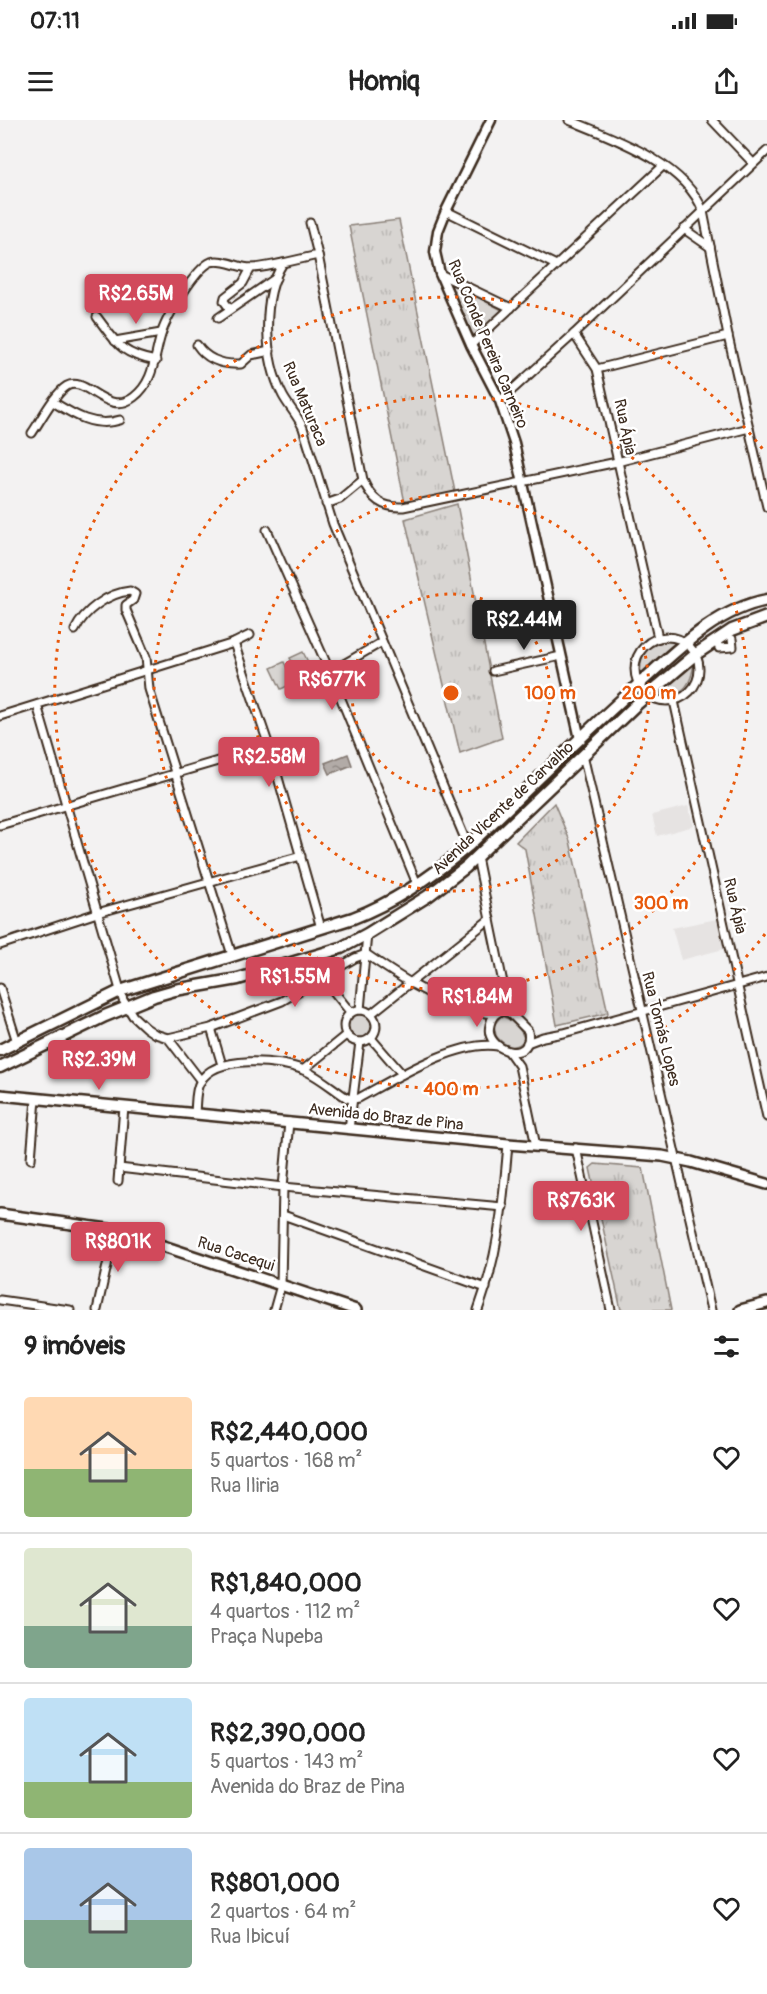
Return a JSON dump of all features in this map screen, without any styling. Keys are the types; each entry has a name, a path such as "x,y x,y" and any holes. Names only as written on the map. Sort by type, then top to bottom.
{"main road":[{"name":"Avenida Vicente de Carvalho","path":"0,1050 120,991 369,912 417,884 468,846 580,739 686,643 728,614 767,600"},
{"name":"Avenida Vicente de Carvalho","path":"0,1067 127,1006 175,990 238,979 309,959 341,948 367,934 445,884 477,857 648,694 696,654 740,626 767,617"},
{"name":"Avenida do Braz de Pina","path":"0,1095 678,1159 765,1184"},
{"name":"Rua Cacequi","path":"0,1214 115,1230 350,1309"},
{"path":"740,1310 767,1303"}],"street":[{"name":"Rua Conde Pereira Carneiro","path":"491,120 446,211 436,242 436,261 471,345 500,401 514,443 522,482"},
{"path":"569,120 633,147 663,166 699,200 767,507"},
{"path":"712,120 753,163"},
{"path":"500,401 767,151"},
{"path":"471,345 663,166"},
{"path":"446,211 556,264"},
{"name":"Rua Maturaca","path":"310,223 363,480 369,493 375,499 394,507 404,507 522,482"},
{"path":"684,229 710,247"},
{"path":"32,433 52,402 64,388 71,384 77,384 104,400 114,403 133,398 144,387 151,375 161,333 169,317 195,277 207,264 216,261 250,268 318,255"},
{"name":"Rua Maturaca","path":"283,263 276,278 268,321 270,351 283,396 299,418 326,504 468,846"},
{"path":"230,309 224,301 225,297 243,283 250,268"},
{"path":"440,274 511,308"},
{"path":"218,318 276,278"},
{"path":"97,317 115,341 130,354 156,361"},
{"path":"115,341 161,333"},
{"name":"Rua Ápia","path":"574,334 597,369 658,638"},
{"path":"597,369 728,336"},
{"path":"197,345 208,357 224,363 241,364 251,355 270,351"},
{"path":"52,402 70,413 97,423 111,423 120,420"},
{"path":"580,739 522,482 617,462 749,428"},
{"path":"326,504 340,499 363,480"},
{"path":"267,530 330,672 417,884"},
{"path":"75,630 84,615 96,606 122,592 132,592 134,598 126,605 126,610 146,657 149,689 232,955"},
{"path":"0,716 234,643 250,635"},
{"path":"658,638 677,638 686,643 696,654 700,671 690,694 674,701 656,699 648,694 639,685 636,677 636,660 644,646 658,638"},
{"path":"716,640 719,648 733,647 732,639"},
{"path":"330,672 382,642"},
{"path":"234,643 269,746 321,928"},
{"path":"493,671 561,656"},
{"name":"Rua Ápia","path":"674,701 767,1117"},
{"path":"37,705 120,991 134,1016 146,1028 168,1038 211,1028 282,1001 355,958 366,954"},
{"path":"0,825 269,746"},
{"name":"Rua Tomás Lopes","path":"583,755 711,1310"},
{"path":"0,945 97,913 301,856"},
{"path":"477,857 512,1014"},
{"path":"371,1014 490,919"},
{"path":"360,1010 367,934"},
{"path":"366,954 409,983 440,999 490,1014 506,1011 525,1027 550,1035"},
{"path":"507,1051 515,1052 550,1035 767,976"},
{"path":"323,978 351,1012"},
{"path":"0,988 17,1042"},
{"path":"195,1113 201,1081 222,1065 268,1063 303,1070 353,1100 359,1098 402,1074 445,1055 477,1045 485,1039 489,1028 505,1006 507,998"},
{"path":"360,1010 371,1014 376,1026 371,1038 360,1042 351,1040 346,1035 344,1023 351,1012 360,1010"},
{"path":"475,1011 484,1016 492,1041 515,1058 519,1066 536,1146"},
{"path":"519,1066 528,1035 525,1027"},
{"path":"211,1028 222,1065"},
{"path":"303,1070 346,1035"},
{"path":"168,1038 201,1081"},
{"path":"371,1038 402,1074"},
{"path":"349,1128 360,1042"},
{"path":"477,1045 498,1046"},
{"path":"31,1159 36,1099"},
{"path":"118,1181 124,1107"},
{"path":"274,1310 281,1285 283,1187 289,1122"},
{"path":"478,1310 494,1262 503,1207 508,1144"},
{"path":"576,1148 611,1310"},
{"path":"119,1168 283,1187 503,1207"},
{"path":"283,1215 486,1288"},
{"path":"97,1310 115,1230"},
{"path":"0,1300 70,1310"}],"shaded area":[{"path":"688,806 694,826 657,836 652,815"},
{"path":"717,919 724,949 681,960 672,928"}],"green space":[{"path":"399,220 455,492 405,503 349,226"},
{"path":"458,287 504,311 479,336 472,334 454,293"},
{"path":"457,504 502,738 460,753 405,519"},
{"path":"661,642 681,644 641,677 641,662 646,652"},
{"path":"303,652 314,674 301,680 290,658"},
{"path":"694,661 691,678 683,690 671,695 653,692"},
{"path":"284,662 294,683 281,689 271,668"},
{"path":"554,803 570,841 608,1013 557,1025 525,849 516,842"},
{"path":"360,1013 369,1017 373,1026 369,1035 360,1039 351,1035 347,1026 351,1017"},
{"path":"501,1016 519,1029 524,1040 521,1043 510,1046 496,1036 494,1025"},
{"path":"595,1164 643,1168 671,1310 621,1310 590,1168"}],"water":[{"path":"348,754 352,765 330,774 325,763"}]}
